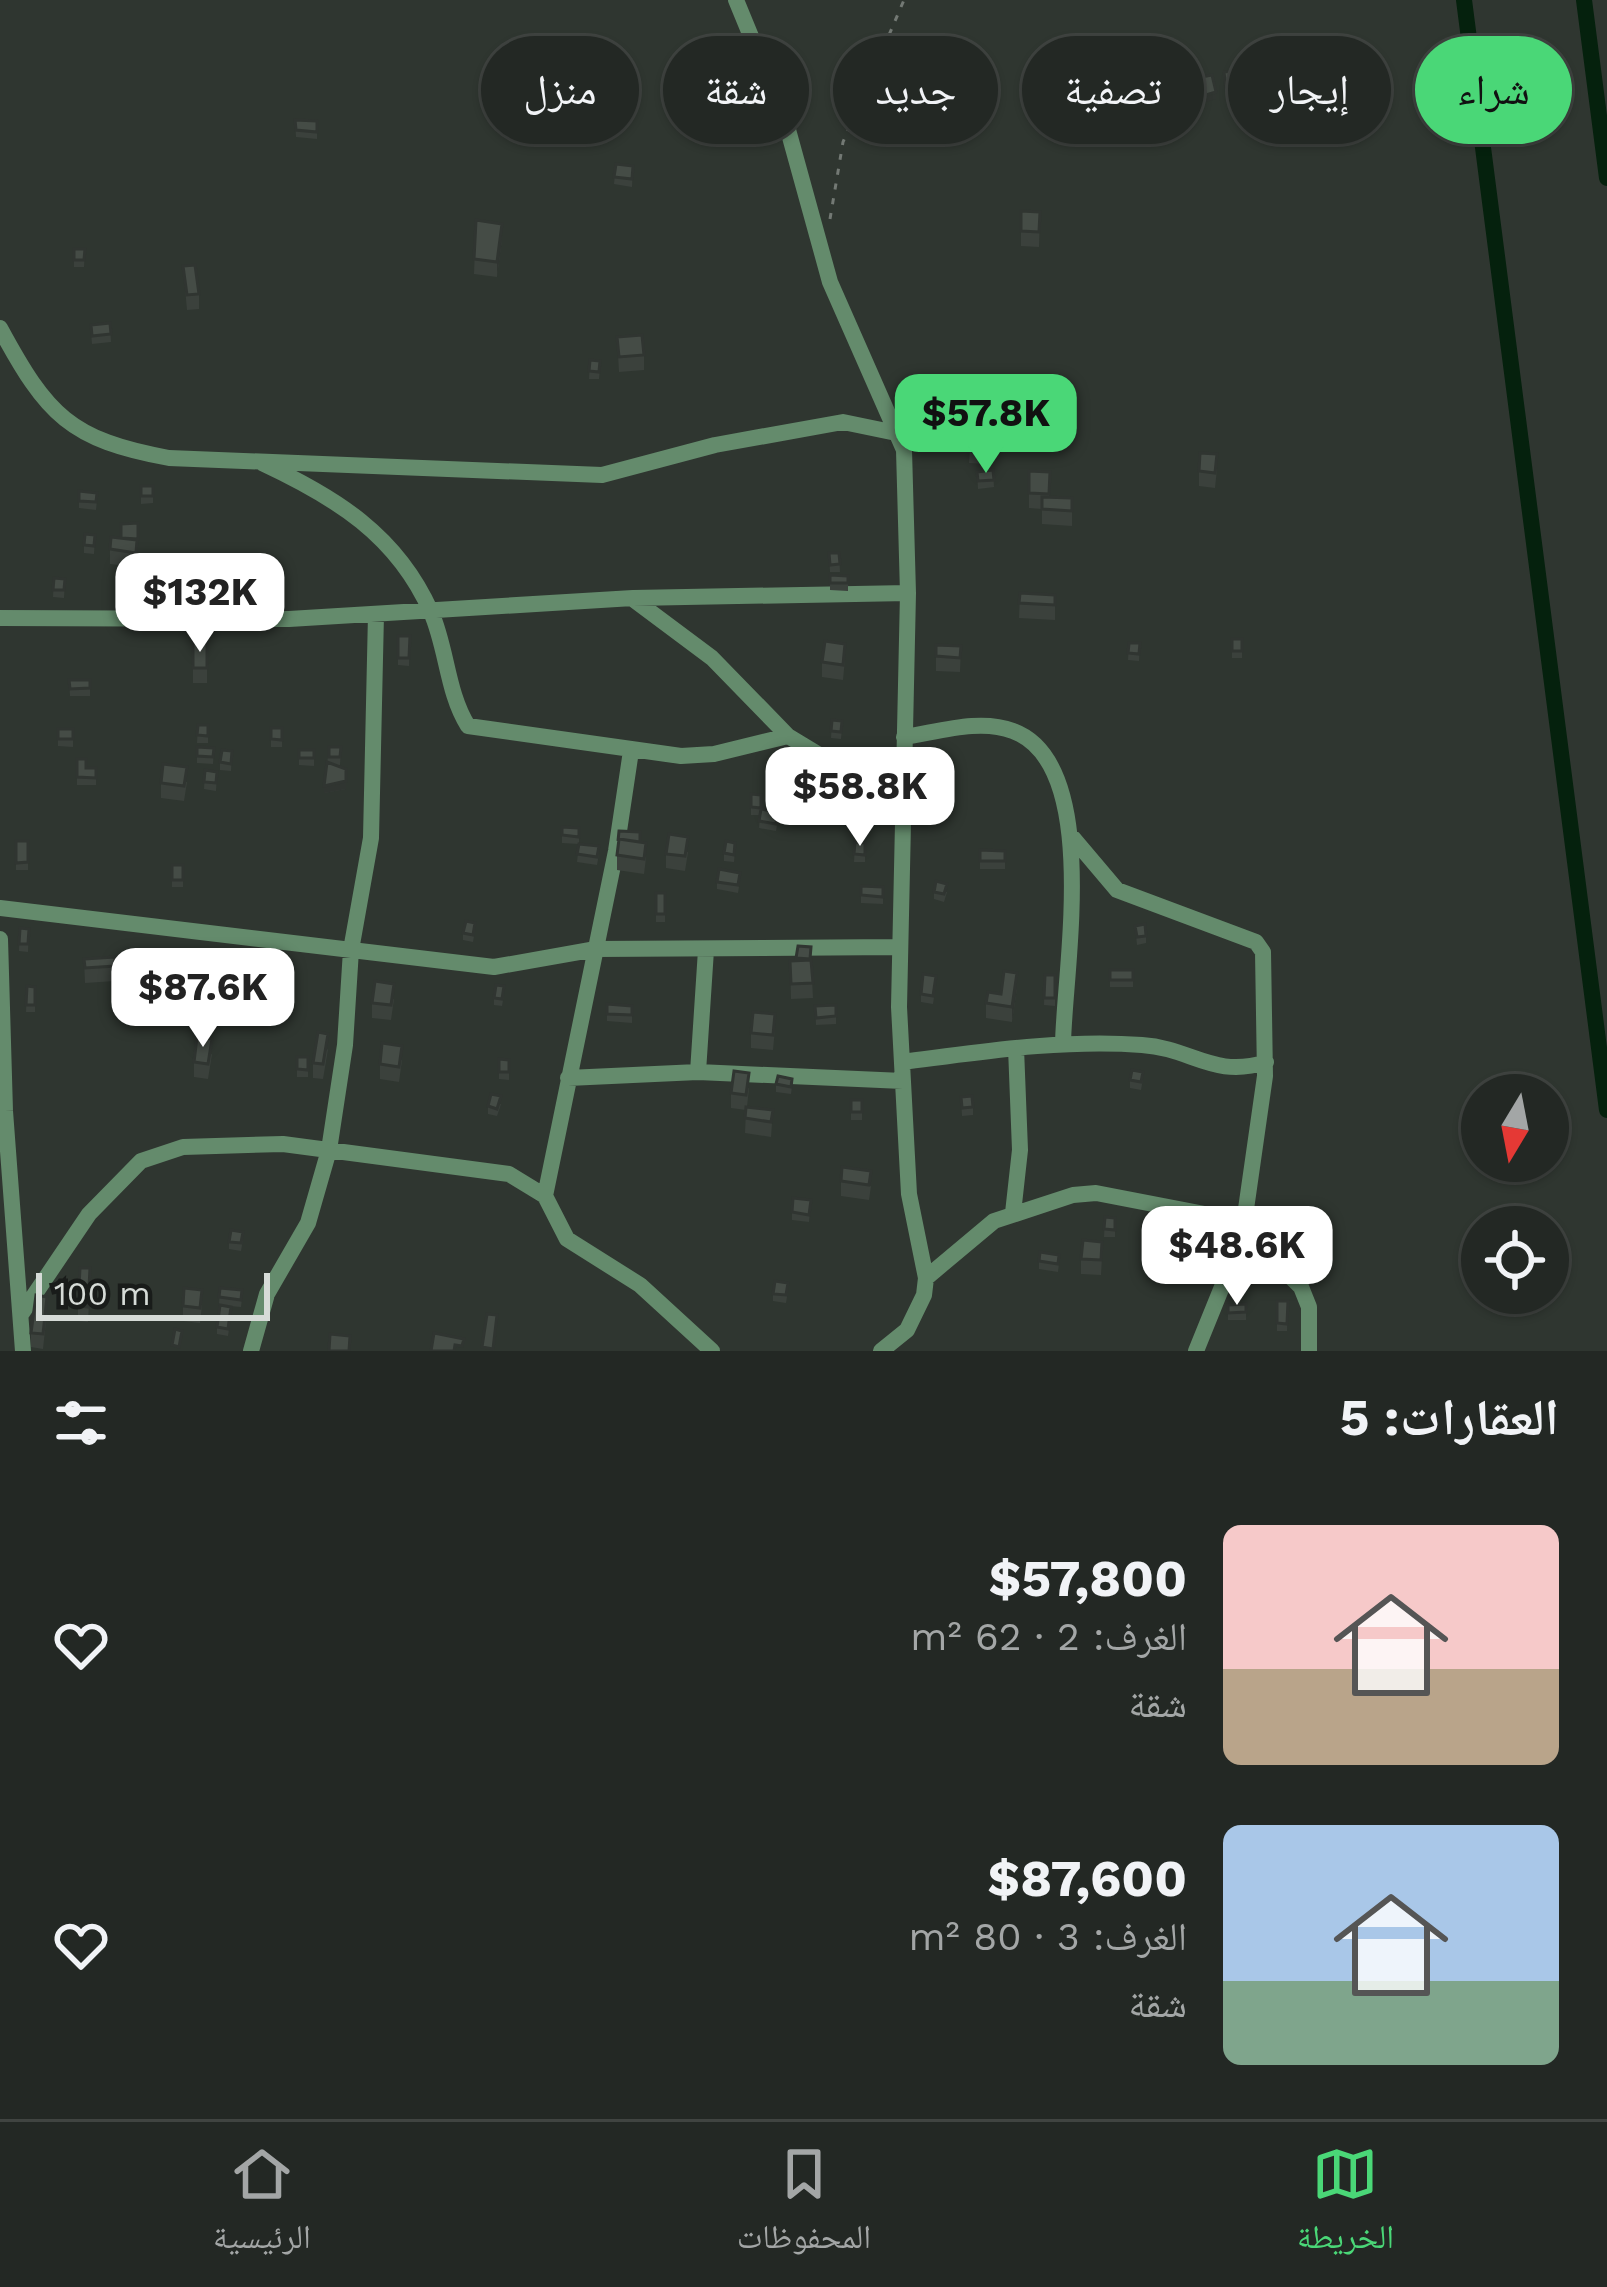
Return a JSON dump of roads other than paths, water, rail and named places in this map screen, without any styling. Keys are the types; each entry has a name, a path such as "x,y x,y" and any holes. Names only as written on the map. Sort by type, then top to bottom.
{"street":[{"path":"736,0 785,119 830,282 901,434 908,593 898,947 911,1210 926,1278 925,1295 907,1330 881,1351"},
{"path":"0,328 48,405 74,429 109,447 169,458 602,475 715,445 843,422 901,434"},
{"path":"250,458 330,494 385,538 431,611 468,726 631,751 714,754 788,736"},
{"path":"0,618 376,614 633,598 908,593"},
{"path":"633,598 712,658 788,736 902,805"},
{"path":"251,1351 267,1294 308,1223 329,1150 345,1045 351,950 371,838 376,614"},
{"path":"904,737 986,725 1023,735 1055,773 1073,838 1063,1044"},
{"path":"544,1196 596,949 631,751"},
{"path":"1073,838 1117,890 1256,942 1265,967 1266,1062 1243,1230"},
{"path":"0,908 494,968 596,949 898,947"},
{"path":"0,939 3,1111 23,1351"},
{"path":"698,1072 706,950"},
{"path":"568,1078 902,1071 1016,1048 1063,1044 1146,1045 1231,1070 1266,1062"},
{"path":"1013,1213 1020,1150 1016,1048"},
{"path":"22,1313 89,1214 141,1161 183,1148 233,1143 329,1150 509,1174 544,1196 567,1239 640,1285 712,1351"},
{"path":"926,1278 974,1233 1013,1213 1096,1193 1216,1216 1243,1230 1306,1296 1309,1351"},
{"path":"1196,1351 1226,1277 1264,1247"}],"waterway":[{"path":"1464,0 1607,1110"},
{"path":"1584,0 1607,178"}]}
